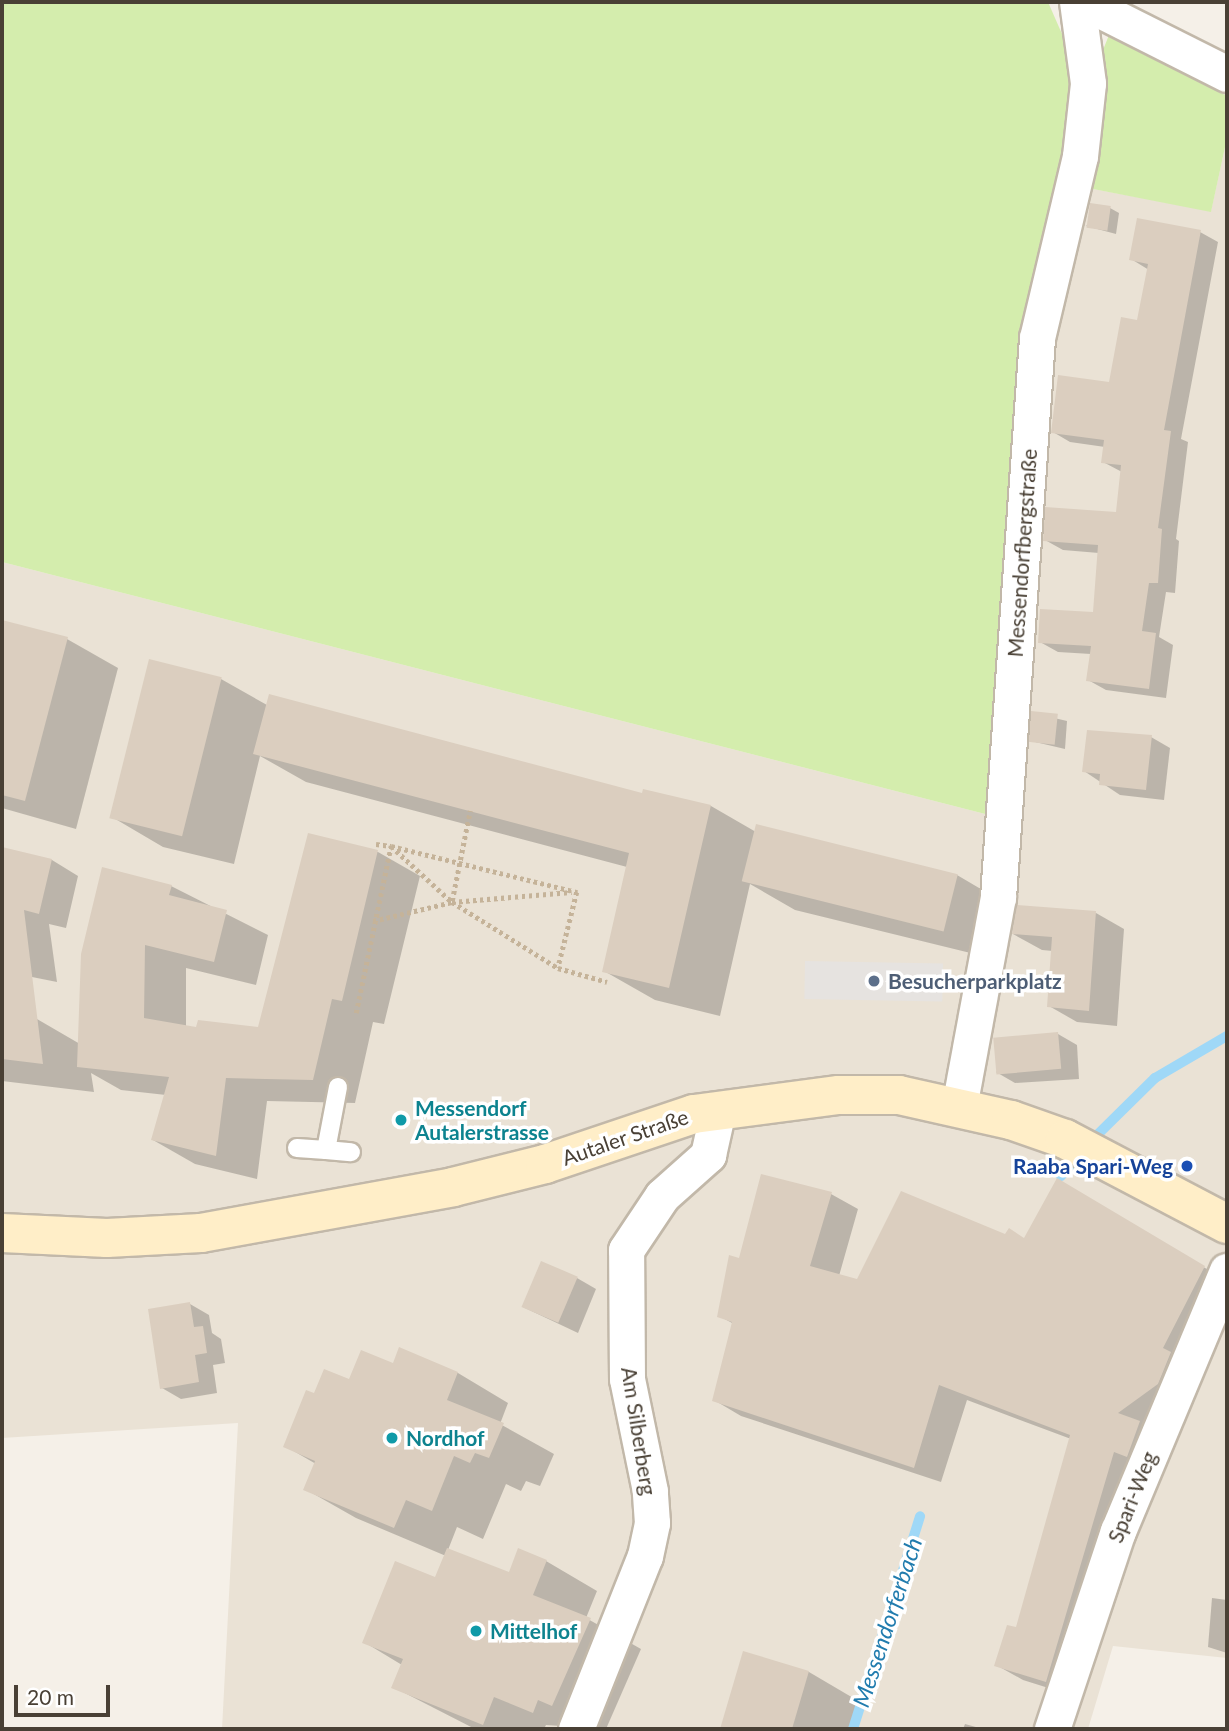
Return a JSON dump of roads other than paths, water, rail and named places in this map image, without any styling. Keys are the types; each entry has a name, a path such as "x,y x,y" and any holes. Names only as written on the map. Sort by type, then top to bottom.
{"main road":[{"name":"Autaler Straße","path":"2,1233 107,1238 201,1233 453,1186 545,1164 718,1110 839,1095 899,1095 959,1107 1079,1146 1227,1224"}],"street":[{"name":"Messendorfbergstraße","path":"959,1107 998,897 1037,338 1080,156 1088,83 1077,2"},
{"path":"1084,2 1227,74"},
{"name":"Am Silberberg","path":"576,1729 645,1556 652,1523 650,1491 626,1379 626,1250 662,1196 708,1155 718,1110"},
{"name":"Spari-Weg","path":"1052,1729 1118,1531 1227,1271"}],"lane":[{"path":"326,1150 338,1087"},
{"path":"297,1148 351,1152"}],"waterway":[{"name":"Messendorferbach","path":"1090,1142 1155,1078 1227,1036"},
{"name":"Messendorferbach","path":"1061,1176 1078,1156"},
{"name":"Messendorferbach","path":"853,1729 920,1516"}],"place":[{"name":"Besucherparkplatz","path":"874,981"},
{"name":"Messendorf Autalerstrasse","path":"401,1120"},
{"name":"Raaba Spari-Weg","path":"1187,1166"},
{"name":"Nordhof","path":"392,1438"},
{"name":"Mittelhof","path":"476,1631"}]}
